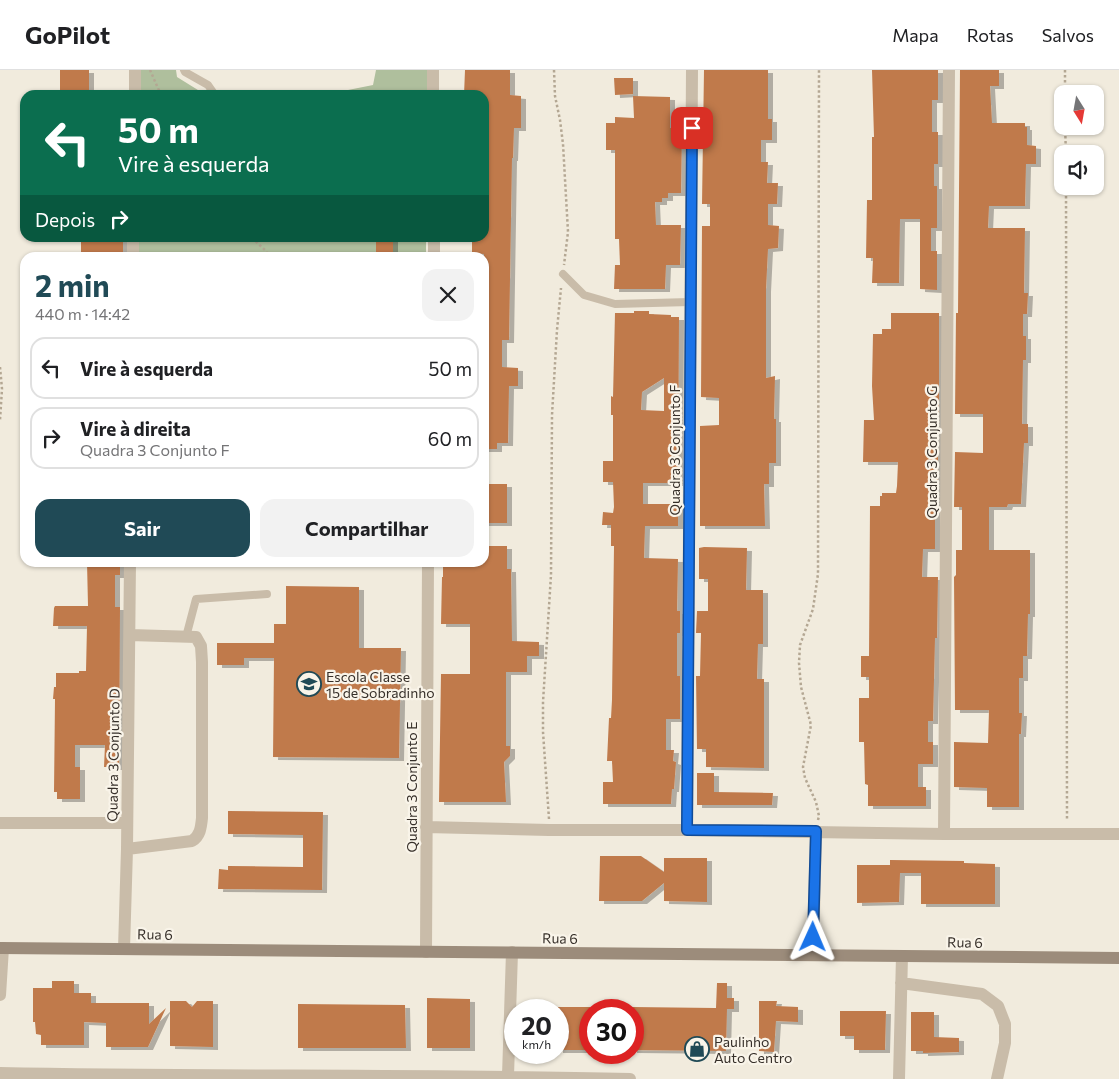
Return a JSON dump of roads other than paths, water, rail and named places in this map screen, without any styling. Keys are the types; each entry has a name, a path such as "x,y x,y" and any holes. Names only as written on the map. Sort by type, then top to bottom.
{"street":[{"path":"135,70 135,90"},
{"path":"433,70 433,90"},
{"name":"Quadra 3 Conjunto F","path":"687,830 692,70"},
{"name":"Quadra 3 Conjunto G","path":"944,834 949,70"},
{"name":"Quadra 3 Conjunto D","path":"124,949 130,567"},
{"name":"Quadra 3 Conjunto E","path":"426,952 428,567"},
{"path":"127,848 192,841 197,838 201,828 201,646 196,637 130,636"},
{"path":"0,823 127,823"},
{"path":"426,827 944,834 1119,834"},
{"path":"813,955 816,831"},
{"path":"0,995 2,948"},
{"name":"Rua 6","path":"2,948 1119,958"},
{"path":"508,1076 512,952"},
{"path":"899,1079 902,956"},
{"path":"901,983 982,994 998,1006 1005,1024 1005,1043 997,1079"},
{"path":"0,1073 124,1077 382,1078 508,1076 630,1079"}],"lane":[{"path":"184,70 208,85 212,90"},
{"path":"563,274 584,295 615,304 690,302"},
{"path":"186,637 196,599 267,594"}],"place":[{"name":"Escola Classe 15 de Sobradinho","path":"309,684"},
{"name":"Paulinho Auto Centro","path":"697,1049"}]}
